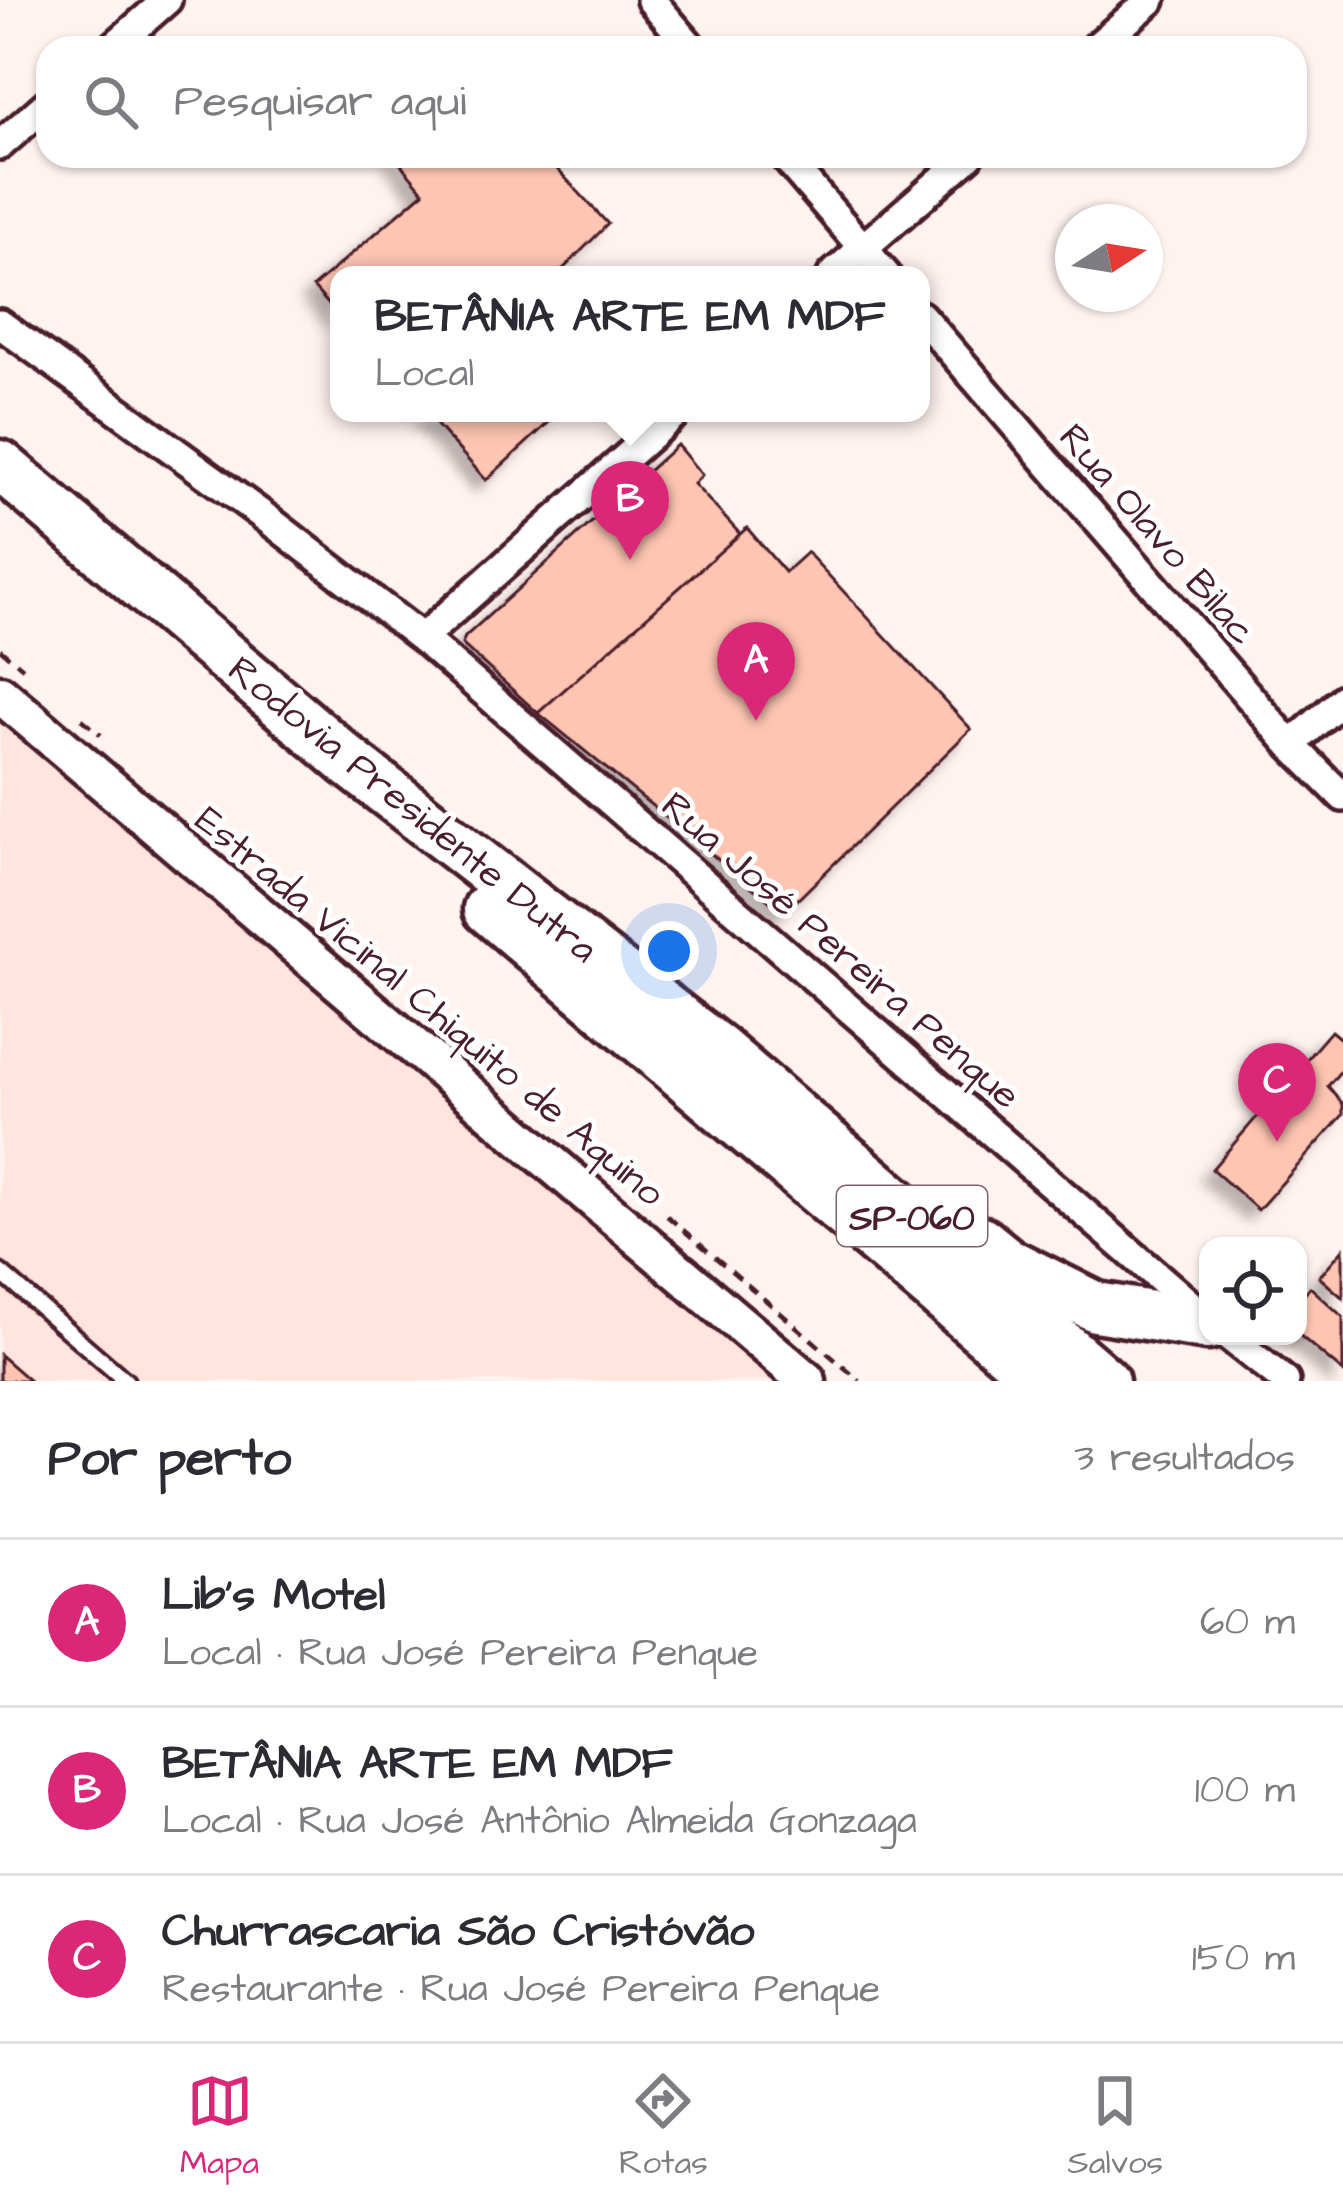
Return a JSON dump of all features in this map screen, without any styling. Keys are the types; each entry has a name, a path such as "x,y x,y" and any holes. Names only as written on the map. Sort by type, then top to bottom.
{"highway":[{"path":"0,462 76,544"},
{"name":"Rodovia Presidente Dutra","path":"0,493 76,544 720,1051 1104,1381"},
{"path":"0,506 76,544"},
{"name":"Rodovia Presidente Dutra","path":"76,544 1042,1381"},
{"path":"720,1051 797,1091 1008,1263 1096,1307 1199,1321"}],"street":[{"path":"126,36 166,0"},
{"path":"650,0 682,36"},
{"path":"1109,36 1151,0"},
{"path":"0,145 36,114"},
{"path":"794,168 878,266"},
{"path":"842,266 955,168"},
{"path":"0,324 316,554 422,638 666,422"},
{"name":"Rua Olavo Bilac","path":"930,326 1291,745 1343,796"},
{"name":"Rua José Pereira Penque","path":"422,638 1199,1314"},
{"name":"Estrada Vicinal Chiquito de Aquino","path":"0,694 807,1381"},
{"path":"1291,745 1343,699"},
{"path":"1240,1345 1286,1381"}],"lane":[{"path":"0,1272 126,1381"}],"shaded area":[{"path":"0,695 785,1381 0,1381"}],"building":[{"path":"404,168 556,168 608,224 566,266 338,266 424,192"},
{"path":"330,272 330,306 313,287"},
{"path":"434,422 549,422 486,480"},
{"path":"677,445 702,475 694,484 740,534 538,713 462,644 465,637"},
{"path":"747,528 785,572 807,552 971,729 784,913 538,713"},
{"path":"1331,1031 1343,1041 1343,1068 1328,1086 1343,1104 1343,1115 1258,1210 1212,1169"},
{"path":"1343,1249 1343,1298 1319,1277"},
{"path":"1310,1287 1343,1317 1343,1372 1307,1342"},
{"path":"0,1355 30,1381 0,1381"}],"place":[{"name":"BETÂNIA ARTE EM MDF","path":"630,560"},
{"name":"Lib's Motel","path":"756,721"},
{"name":"Churrascaria São Cristóvão","path":"1277,1142"}]}
